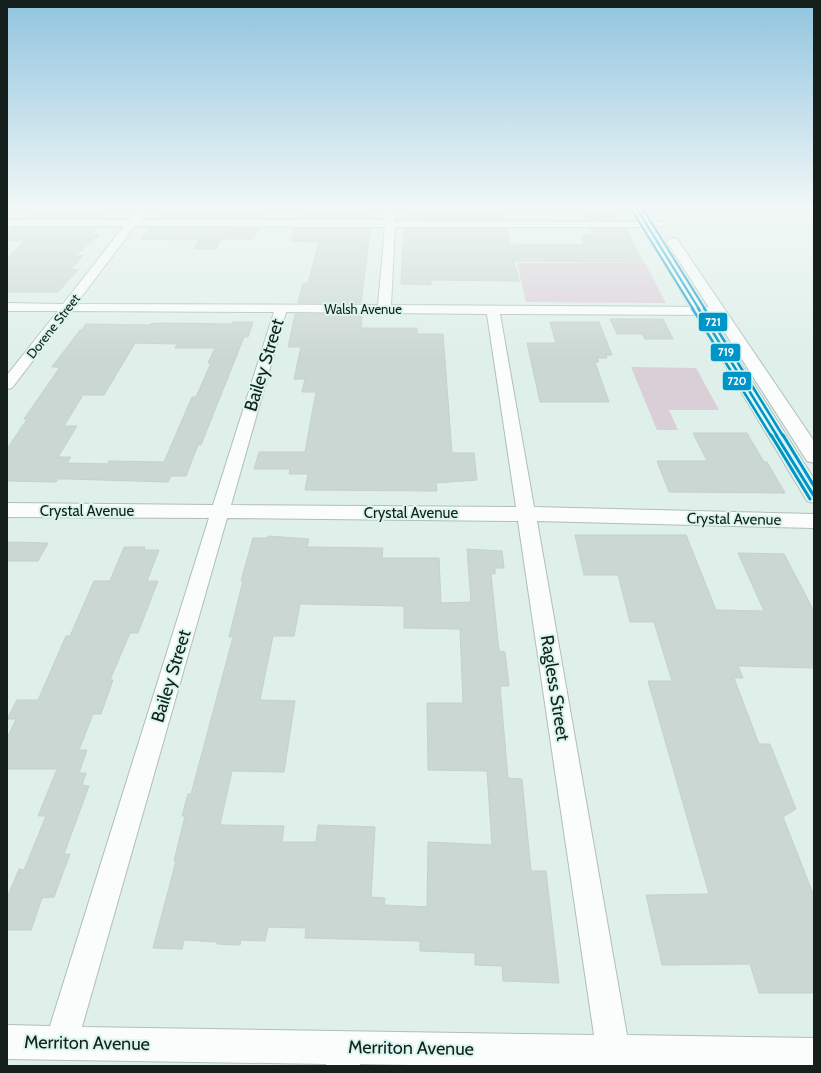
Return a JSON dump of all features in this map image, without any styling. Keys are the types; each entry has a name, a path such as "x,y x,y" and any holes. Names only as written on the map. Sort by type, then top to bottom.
{"highway":[{"path":"668,259 814,496"},
{"path":"684,259 814,456"}],"street":[{"name":"Dorene Street","path":"7,385 105,259"},
{"path":"384,309 388,259"},
{"name":"Walsh Avenue","path":"7,307 718,311"},
{"name":"Bailey Street","path":"61,1043 281,309"},
{"name":"Ragless Street","path":"493,310 615,1059"},
{"name":"Crystal Avenue","path":"7,510 526,514 814,521"},
{"name":"Merriton Avenue","path":"7,1042 61,1043 343,1057 615,1059 814,1055"}],"shaded area":[{"path":"517,263 645,263 666,303 526,302"},
{"path":"631,367 696,368 719,410 669,410 678,430 657,430"}],"building":[{"path":"7,259 80,259 71,269 78,270 58,292 7,292"},
{"path":"314,259 367,259 361,303 298,303 303,283 308,283"},
{"path":"402,259 641,259 643,262 514,261 519,281 431,280 431,285 401,284"},
{"path":"295,314 359,314 359,316 362,317 361,328 417,328 417,334 443,334 452,453 474,453 477,480 436,483 437,491 305,490 308,474 289,474 290,469 254,469 259,452 305,452 316,392 302,392 305,379 294,379 301,347 288,347"},
{"path":"610,319 663,319 673,339 645,339 642,334 617,334"},
{"path":"233,322 253,322 248,337 244,337 201,445 198,445 186,476 171,476 168,482 69,479 58,479 56,482 7,481 7,449 27,419 24,419 60,367 52,367 86,324 232,324","holes":["135,343 177,344 175,348 215,348 208,363 211,363 196,397 192,397 164,462 109,461 108,464 67,463 71,457 58,457 77,426 64,426 83,395 104,395"]},
{"path":"550,322 599,322 612,355 606,355 607,358 597,358 599,362 595,362 609,402 540,402 527,343 556,343"},
{"path":"693,433 747,433 764,462 767,462 785,493 669,492 657,461 707,461"},
{"path":"575,535 686,535 716,610 764,611 738,553 784,554 814,611 814,668 738,666 743,678 734,678 759,744 770,744 796,809 783,817 814,896 814,993 759,993 750,964 662,965 646,895 709,894 648,681 672,681 654,622 630,622 618,575 584,575"},
{"path":"268,536 309,539 307,547 383,548 382,558 439,558 441,603 471,602 467,549 502,551 504,568 495,568 495,574 491,574 499,651 505,652 509,686 500,686 508,778 522,779 531,871 546,871 559,983 503,981 502,966 475,965 475,953 420,951 420,941 305,938 306,928 268,927 265,941 241,940 240,945 184,940 182,949 153,948 176,861 174,861 185,816 182,816 188,794 191,794 233,637 229,637 243,581 241,581 253,538 268,538","holes":["300,604 404,606 404,628 460,629 463,703 427,703 428,770 487,771 492,845 428,842 427,907 384,905 385,898 371,897 375,827 318,825 316,842 282,842 284,826 220,825 232,771 284,772 295,701 260,700 273,636 294,636"]},
{"path":"7,543 48,543 38,561 7,561"},
{"path":"124,547 145,547 144,550 159,550 147,581 158,581 138,633 130,633 110,680 113,680 101,714 93,714 79,750 87,750 79,773 86,773 82,785 89,786 64,854 70,854 54,897 42,898 31,930 7,930 7,898 19,869 24,870 46,816 38,816 57,769 7,769 7,738 16,719 7,719 17,700 38,700 66,636 70,636 94,581 110,581"}],"transit line":[{"name":"720","path":"662,259 810,499"},
{"name":"719","path":"668,259 814,496"},
{"name":"721","path":"674,259 814,486"}]}
